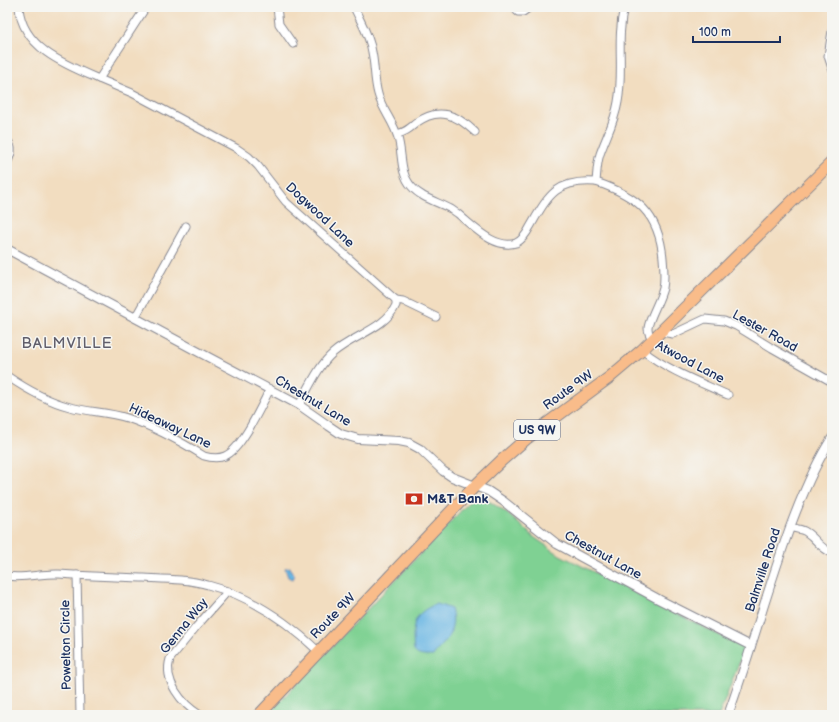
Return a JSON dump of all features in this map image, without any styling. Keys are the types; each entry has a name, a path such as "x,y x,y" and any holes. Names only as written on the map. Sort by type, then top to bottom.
{"highway":[{"name":"Route 9W","path":"259,715 475,486 526,439 642,350 832,162"}],"street":[{"name":"Dogwood Lane","path":"19,7 20,16 25,29 42,50 99,79 146,100 236,148 249,157 258,166 286,202 396,300"},
{"path":"99,79 146,7"},
{"path":"277,7 279,24 293,44"},
{"path":"354,7 372,50 376,85 381,103 397,134 405,175 414,189 423,196 459,214 488,238 503,243 517,242 523,237 542,205 555,191 563,185 572,182 596,182 616,189 635,200 648,213 653,219 658,230 663,252 664,275 661,295 648,329 652,339"},
{"path":"513,7 518,12 523,12 530,7"},
{"path":"596,182 599,155 612,125 618,103 620,87 620,30 624,7"},
{"path":"832,31 828,56 832,68"},
{"path":"397,134 408,130 417,122 436,114 453,116 460,119 475,132"},
{"path":"7,140 12,150 7,163"},
{"path":"136,318 186,226"},
{"name":"Chestnut Lane","path":"7,249 299,404 329,426 349,437 358,439 394,440 409,443 420,449 443,471 452,477 488,491 503,501 557,544 660,600 751,646"},
{"path":"299,404 323,364 332,353 388,318 396,305 396,300 403,301 436,317"},
{"name":"Lester Road","path":"661,332 673,334 705,319 724,321 736,326 832,382"},
{"name":"Atwood Lane","path":"642,350 666,366 728,395"},
{"name":"Hideaway Lane","path":"7,376 40,396 57,403 127,418 159,431 204,456 212,458 226,456 236,449 270,389"},
{"name":"Balmville Road","path":"728,715 790,527 815,467 832,438"},
{"path":"790,527 804,531 818,545 832,553"},
{"path":"7,576 21,578 56,574 177,580 207,584 228,591 279,618 302,635 319,652"},
{"name":"Powelton Circle","path":"77,575 80,715"},
{"name":"Genna Way","path":"200,715 186,704 176,692 171,681 168,665 170,658 228,591"}],"green space":[{"path":"476,495 492,503 509,515 535,538 560,555 745,648 719,715 267,715"}],"water":[{"path":"290,567 295,576 292,579 288,577 285,568"},
{"path":"437,604 451,609 453,622 451,631 447,639 433,656 420,655 414,651 413,635 415,622 422,612"}],"waterway":[{"path":"832,231 829,237 832,242"}],"place":[{"name":"M&T Bank","path":"414,499"}],"district":[{"name":"BALMVILLE","path":"67,343"}]}
